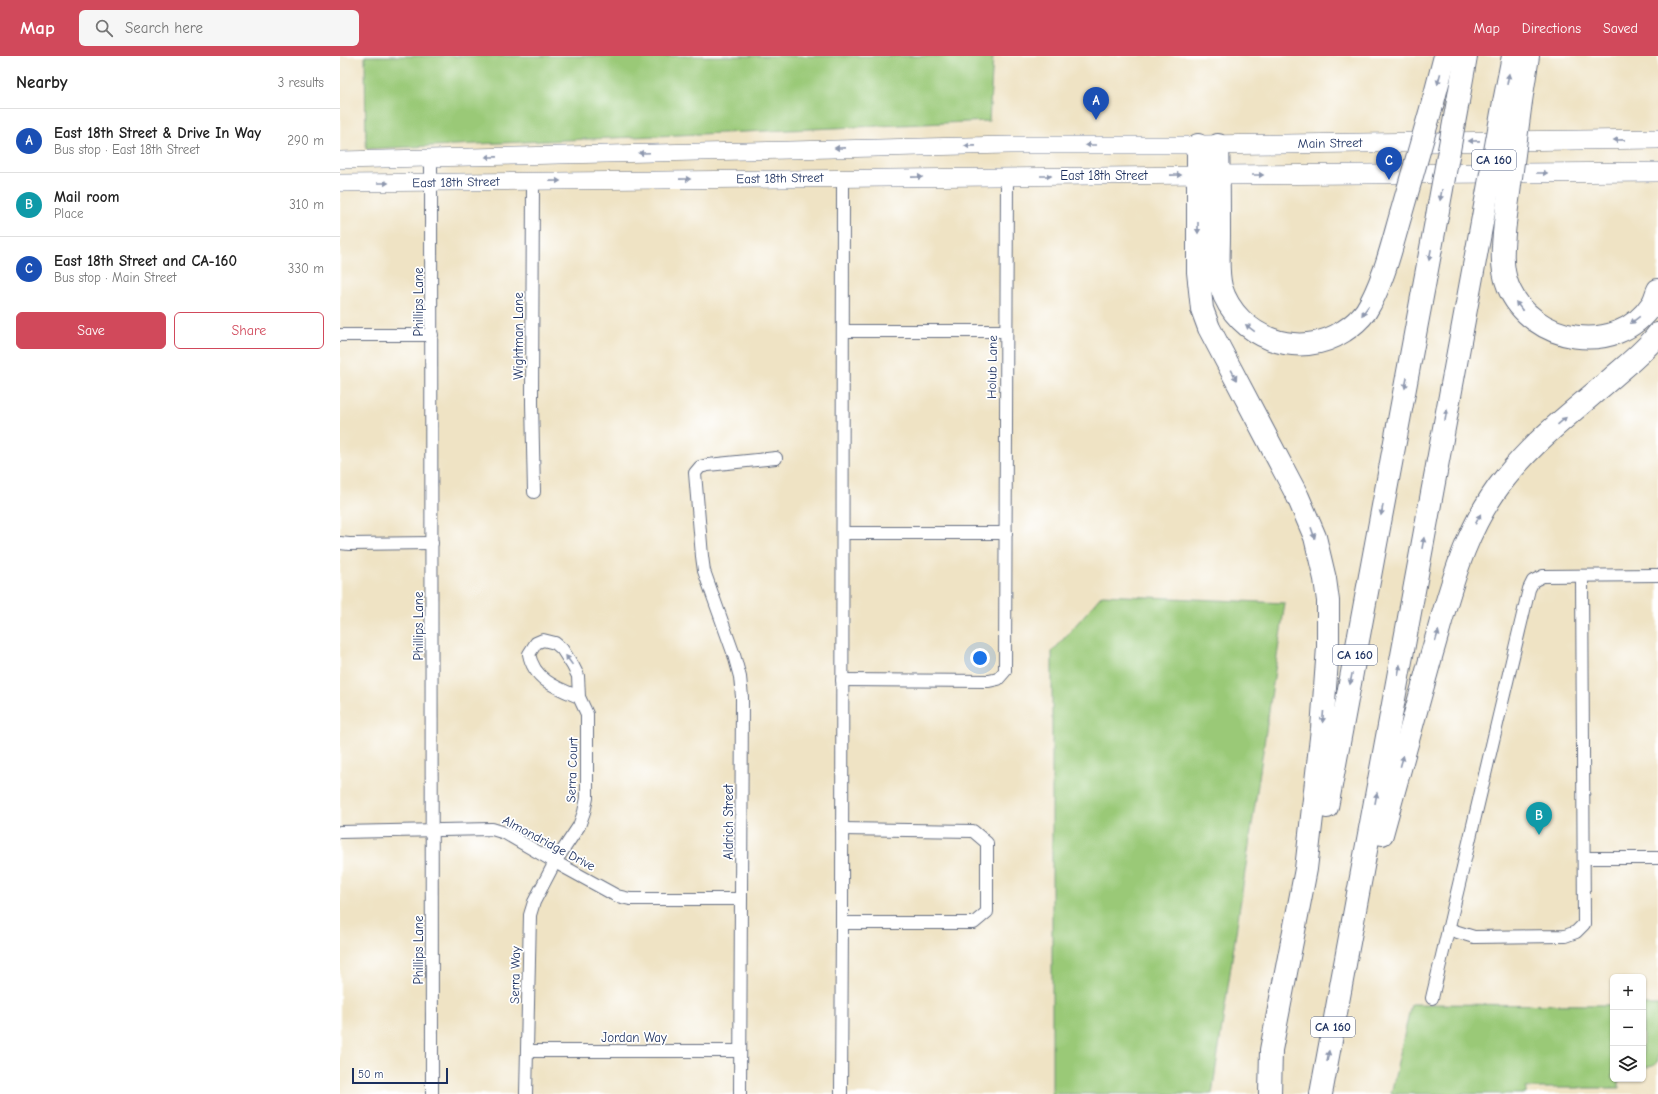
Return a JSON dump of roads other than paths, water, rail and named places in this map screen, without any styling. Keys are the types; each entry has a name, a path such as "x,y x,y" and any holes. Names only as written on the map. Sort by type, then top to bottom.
{"highway":[{"path":"1208,145 1219,175 1219,267 1221,286 1236,316 1265,338 1282,343 1302,345 1320,342 1336,336 1352,325 1365,312 1381,276 1401,214 1445,56"},
{"name":"CA 160","path":"1274,1094 1466,56"},
{"name":"CA 160","path":"1321,1094 1483,217 1512,101 1513,56"},
{"path":"1528,56 1512,101 1503,249 1503,268 1514,299 1525,313 1539,324 1554,332 1572,337 1589,338 1606,336 1624,329 1640,318 1652,304 1658,290"},
{"path":"1208,145 1198,175 1198,272 1202,309 1209,328 1308,517 1321,558 1328,601 1328,647 1324,704 1306,869 1271,1050 1270,1094"},
{"path":"1346,960 1453,580 1470,534 1493,494 1522,459 1558,424 1639,355 1658,334"}],"main road":[{"name":"Main Street","path":"1208,145 1658,139"},
{"name":"East 18th Street","path":"340,160 1001,145 1208,145"},
{"path":"1219,175 1658,172"},
{"name":"East 18th Street","path":"340,183 1219,175"}],"street":[{"name":"Phillips Lane","path":"431,159 432,1094"},
{"name":"Holub Lane","path":"842,680 989,681 998,678 1005,671 1007,176"},
{"path":"841,1094 844,331 843,178"},
{"name":"Wightman Lane","path":"533,181 532,403 534,492"},
{"path":"844,331 1006,330"},
{"path":"340,335 432,335"},
{"name":"Aldrich Street","path":"740,1094 742,697 740,677 734,654 709,587 702,556 695,473 700,467 776,458"},
{"path":"843,533 1006,533"},
{"path":"340,543 432,543"},
{"path":"1432,998 1529,589 1534,581 1543,576 1658,576"},
{"path":"1448,929 1474,936 1565,936 1576,932 1584,924 1582,576"},
{"name":"Serra Court","path":"555,862 579,826 584,812 587,798 587,714 580,696 578,676 574,666 562,649 555,643 548,640 543,640 536,643 531,648 529,654 534,668 542,678 556,687 580,696"},
{"name":"Almondridge Drive","path":"340,832 492,828 505,833 617,896 630,899 741,899"},
{"path":"842,829 973,831 988,842 987,912 974,923 842,923"},
{"path":"1584,858 1658,858"},
{"name":"Serra Way","path":"526,1094 530,915 534,902 555,862"},
{"name":"Jordan Way","path":"527,1051 740,1051"}],"place":[{"name":"East 18th Street & Drive In Way","path":"1096,120"},
{"name":"East 18th Street and CA-160","path":"1389,180"},
{"name":"Mail room","path":"1539,835"}]}
